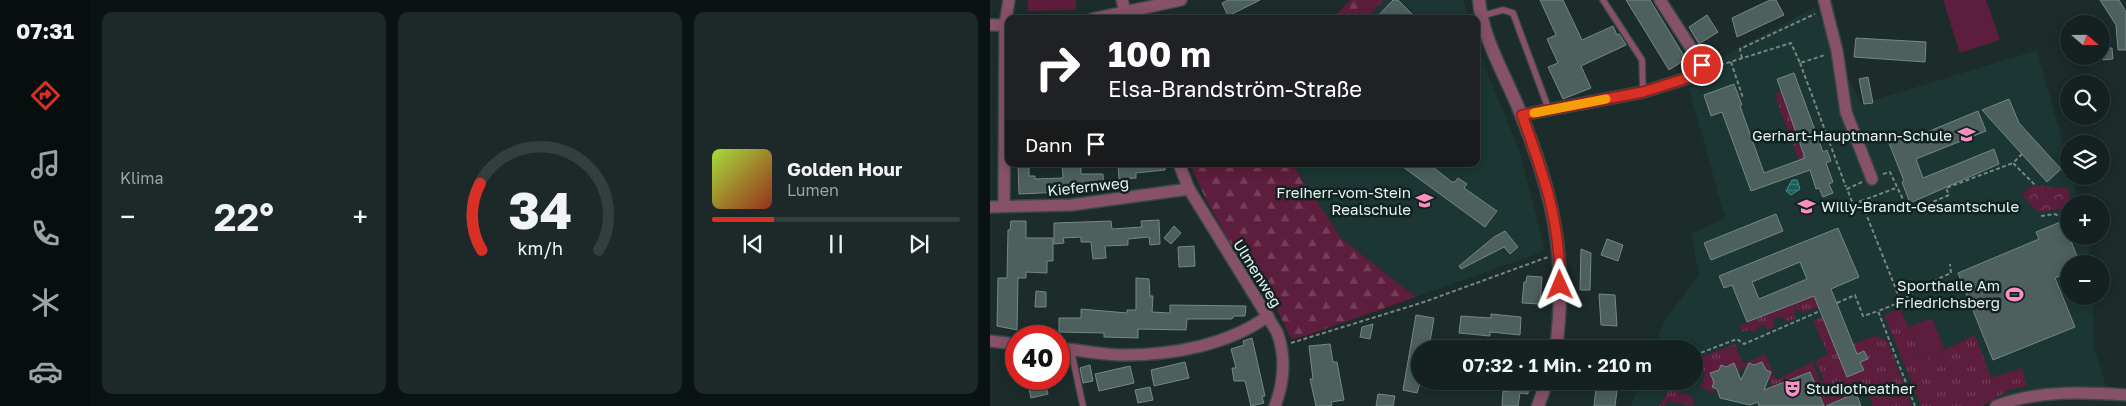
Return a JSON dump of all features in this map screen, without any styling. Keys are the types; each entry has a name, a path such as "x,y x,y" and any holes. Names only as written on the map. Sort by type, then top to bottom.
{"street":[{"path":"1008,15 1009,0"},
{"path":"1122,0 1126,15"},
{"path":"1129,15 1181,0"},
{"path":"1479,0 1480,15"},
{"path":"1522,115 1643,92 1697,75 1702,70 1702,65 1660,0"},
{"path":"1826,4 1837,51 1846,112 1872,179"},
{"path":"1480,16 1522,115 1554,210 1560,252 1561,301 1554,340"},
{"path":"990,25 1005,25"},
{"path":"1004,206 1005,146"},
{"name":"Ulmenweg","path":"1180,167 1190,189 1268,316 1282,346 1282,378 1275,406"},
{"name":"Kiefernweg","path":"990,207 1071,205 1190,189"},
{"path":"1071,350 1123,356 1161,353 1236,336 1268,316"},
{"path":"990,341 1005,343"},
{"path":"1538,406 1544,390"},
{"path":"1996,406 2015,400 2069,393 2087,392 2126,395"}],"lane":[{"path":"1603,0 1642,60 1643,92"},
{"path":"1480,16 1503,10 1514,13 1549,110"},
{"path":"1071,350 1083,406"}],"path":[{"path":"1742,58 1740,49 1826,4"},
{"path":"1702,70 1791,43 1853,204 1896,188"},
{"path":"1800,63 1837,51"},
{"path":"1731,62 1743,98"},
{"path":"1847,188 1890,172 1909,212 1949,195 1946,188 2013,163 2022,154"},
{"path":"2013,163 2036,186"},
{"path":"1861,202 1901,302"},
{"path":"2041,216 2054,214 2060,216"},
{"path":"1282,346 1424,302 1560,252"},
{"path":"1837,303 1855,296 1863,316 1878,311 1901,302 1918,288 1951,273 1950,264"},
{"path":"1703,352 1737,339 1744,344 1820,311"},
{"path":"1878,311 1916,406"}],"shaded area":[{"path":"1384,0 1463,0 1468,15 1369,15"},
{"name":"Willy-Brandt-Gesamtschule","path":"1815,7 1861,104 2037,50 2061,135 2060,185 2074,185 2077,195 2060,195 2060,245 2089,245 2090,255 2060,255 2060,305 2092,305 2094,346 2107,389 2086,387 2039,393 1982,406 1631,406 1637,390 1703,390 1703,340 1657,340 1665,320 1699,274 1691,234 1725,218 1689,89 1730,52"},
{"name":"Freiherr-vom-Stein Realschule","path":"1480,52 1519,149 1545,251 1416,297 1342,239 1294,167 1480,167"}],"green space":[{"path":"1028,0 1076,0 1076,10 1028,11"},
{"path":"1351,0 1384,0 1369,15 1335,15"},
{"path":"1943,0 1986,0 2000,40 1960,53"},
{"path":"1781,91 1805,158 1799,160 1774,94"},
{"path":"1191,167 1294,167 1342,239 1416,297 1305,336 1291,339 1270,294 1237,255 1206,200"},
{"path":"2032,185 2070,189 2069,195 2060,195 2060,209 2038,212 2022,195"},
{"path":"1814,296 1818,307 1802,313 1801,309 1794,311 1796,318 1785,322 1782,316 1773,320 1775,326 1767,330 1764,324 1752,333 1750,329 1743,332 1739,326"},
{"path":"1900,308 1923,360 1975,335 1991,378 2022,368 2027,386 2011,389 1982,406 1921,406 1884,315"},
{"path":"1822,317 1847,377 1863,370 1860,362 1868,359 1864,351 1857,354 1853,344 1875,336 1887,340 1912,406 1873,406 1868,393 1863,395 1861,391 1824,406 1810,372 1772,386 1762,362 1754,365 1749,363 1747,368 1738,371 1734,364 1726,367 1721,365 1719,370 1711,373 1714,382 1712,387 1717,390 1710,392 1703,388 1705,373 1703,356 1735,344 1743,364 1765,354 1776,380 1812,362 1820,381 1824,380 1815,361 1828,354 1813,321"},
{"path":"1932,318 1945,351 1923,360 1909,327"},
{"path":"1669,390 1677,390 1692,396 1694,406 1667,401 1665,406 1659,406"}],"water":[{"path":"1792,180 1797,180 1800,189 1791,195 1786,191"}],"building":[{"path":"1228,0 1260,0 1230,15 1228,15 1222,3"},
{"path":"1393,0 1398,0 1413,15 1379,15"},
{"path":"1540,0 1563,0 1582,40 1613,26 1617,35 1619,34 1625,43 1626,45 1581,66 1591,88 1563,99 1548,67 1558,63 1547,39 1556,35"},
{"path":"1626,0 1650,0 1686,59 1669,70"},
{"path":"1770,0 1776,0 1784,15 1737,37 1732,18"},
{"path":"2100,0 2119,0 2126,12 2126,50 2118,50 2116,25"},
{"path":"1707,15 1718,32 1699,44 1689,27"},
{"path":"1856,38 1926,42 1925,62 1854,57"},
{"path":"2110,48 2112,48 2113,59 2110,59"},
{"path":"1794,73 1823,152 1827,150 1831,161 1826,163 1833,182 1829,184 1833,193 1823,197 1819,188 1816,189 1810,170 1751,191 1722,112 1711,116 1704,95 1734,84 1764,173 1805,158 1777,79"},
{"path":"1868,77 1873,103 1864,104 1859,79"},
{"path":"2009,99 2019,123 2060,170 2047,182 1982,110"},
{"path":"1978,111 1986,131 1916,159 1923,178 1994,149 1999,164 1910,203 1902,182 1904,181 1889,143 1902,138 1903,142"},
{"path":"1018,167 1029,167 1029,176 1035,176 1035,179 1063,178 1062,167 1081,167 1081,174 1103,174 1104,190 1019,194"},
{"path":"1118,167 1165,167 1165,170 1136,173 1136,178 1119,179"},
{"path":"1403,167 1433,167 1452,182 1455,182 1458,178 1467,184 1464,188 1497,211 1485,227"},
{"path":"1776,214 1783,231 1711,260 1704,243"},
{"path":"1159,220 1160,244 1150,245 1149,237 1128,239 1128,245 1105,246 1106,258 1093,259 1091,242 1081,242 1081,237 1063,238 1064,243 1054,244 1054,223 1111,221 1112,229 1142,227 1141,221"},
{"path":"1011,221 1026,221 1026,238 1053,238 1053,261 1047,261 1047,273 1026,272 1026,278 1018,278 1017,325 1005,325 1005,328 997,326 998,278 1007,278 1008,230 1010,230"},
{"name":"Sporthalle Am Friedrichsberg","path":"2060,222 2060,245 2072,245 2076,255 2060,255 2060,276 2055,278 2060,290 2060,305 2066,305 2075,327 1993,360 1958,273 2039,239 2036,232"},
{"path":"1174,226 1181,233 1171,244 1164,238"},
{"path":"1838,228 1859,277 1831,289 1857,354 1864,351 1868,359 1860,362 1864,370 1847,377 1814,296 1747,322 1732,285 1724,288 1719,276","holes":["1800,262 1807,279 1759,299 1752,282"]},
{"path":"1505,231 1518,247 1510,254 1504,247 1461,269 1459,266 1494,237"},
{"path":"1607,239 1623,245 1618,261 1601,255"},
{"path":"1194,246 1195,266 1179,267 1178,247"},
{"path":"1581,249 1591,253 1590,290 1580,290"},
{"path":"1527,276 1542,277 1540,304 1522,303 1524,282 1526,282"},
{"path":"1136,278 1149,279 1150,296 1153,296 1152,312 1170,313 1170,305 1246,306 1245,316 1234,316 1232,319 1187,319 1186,330 1138,329 1138,338 1104,337 1104,333 1070,332 1070,325 1059,325 1059,318 1081,318 1081,309 1127,313 1127,310 1136,310"},
{"path":"1036,291 1046,292 1046,307 1035,307"},
{"path":"1599,294 1615,295 1617,326 1601,325"},
{"path":"1491,314 1521,317 1520,335 1490,332 1490,336 1459,333 1461,316 1491,318"},
{"path":"1416,315 1434,318 1430,340 1412,340"},
{"path":"1373,324 1370,339 1360,337 1362,327"},
{"path":"1252,338 1265,396 1262,397 1264,403 1251,406 1245,381 1234,381 1232,368 1236,368 1231,349 1244,345 1243,341"},
{"path":"1330,344 1333,362 1337,362 1344,400 1331,402 1332,406 1316,406 1310,379 1313,379 1309,346"},
{"path":"1411,344 1411,390 1418,390 1417,393 1403,390"},
{"path":"1185,362 1189,378 1154,386 1151,370"},
{"path":"1762,362 1766,370 1771,372 1764,390 1810,372 1824,406 1759,406 1758,402 1750,405 1720,398 1717,389 1712,387 1714,382 1710,373 1719,370 1721,365 1726,367 1734,363 1741,380 1749,363 1754,365"},
{"path":"1090,365 1093,381 1083,383 1080,368"},
{"path":"1130,366 1134,383 1099,391 1095,374"},
{"path":"1150,387 1153,400 1138,403 1135,390"},
{"path":"1029,390 1047,390 1048,394 1031,398"},
{"path":"1511,390 1528,390 1528,394 1520,393 1518,406 1502,406 1503,391 1510,392"},
{"path":"1596,390 1617,391 1615,406 1594,406"},
{"path":"1856,393 1861,406 1826,406"},
{"path":"1378,394 1395,396 1393,406 1376,406"}],"slow traffic":[{"path":"1534,113 1606,99"}],"place":[{"name":"Gerhart-Hauptmann-Schule","path":"1966,135"},
{"name":"Freiherr-vom-Stein Realschule","path":"1425,201"},
{"name":"Willy-Brandt-Gesamtschule","path":"1807,206"},
{"name":"Sporthalle Am Friedrichsberg","path":"2014,294"},
{"name":"Studiotheather","path":"1792,388"}],"route":[{"path":"1560,285 1560,252 1554,210 1522,115 1643,92 1697,75 1702,70 1702,65"}]}
